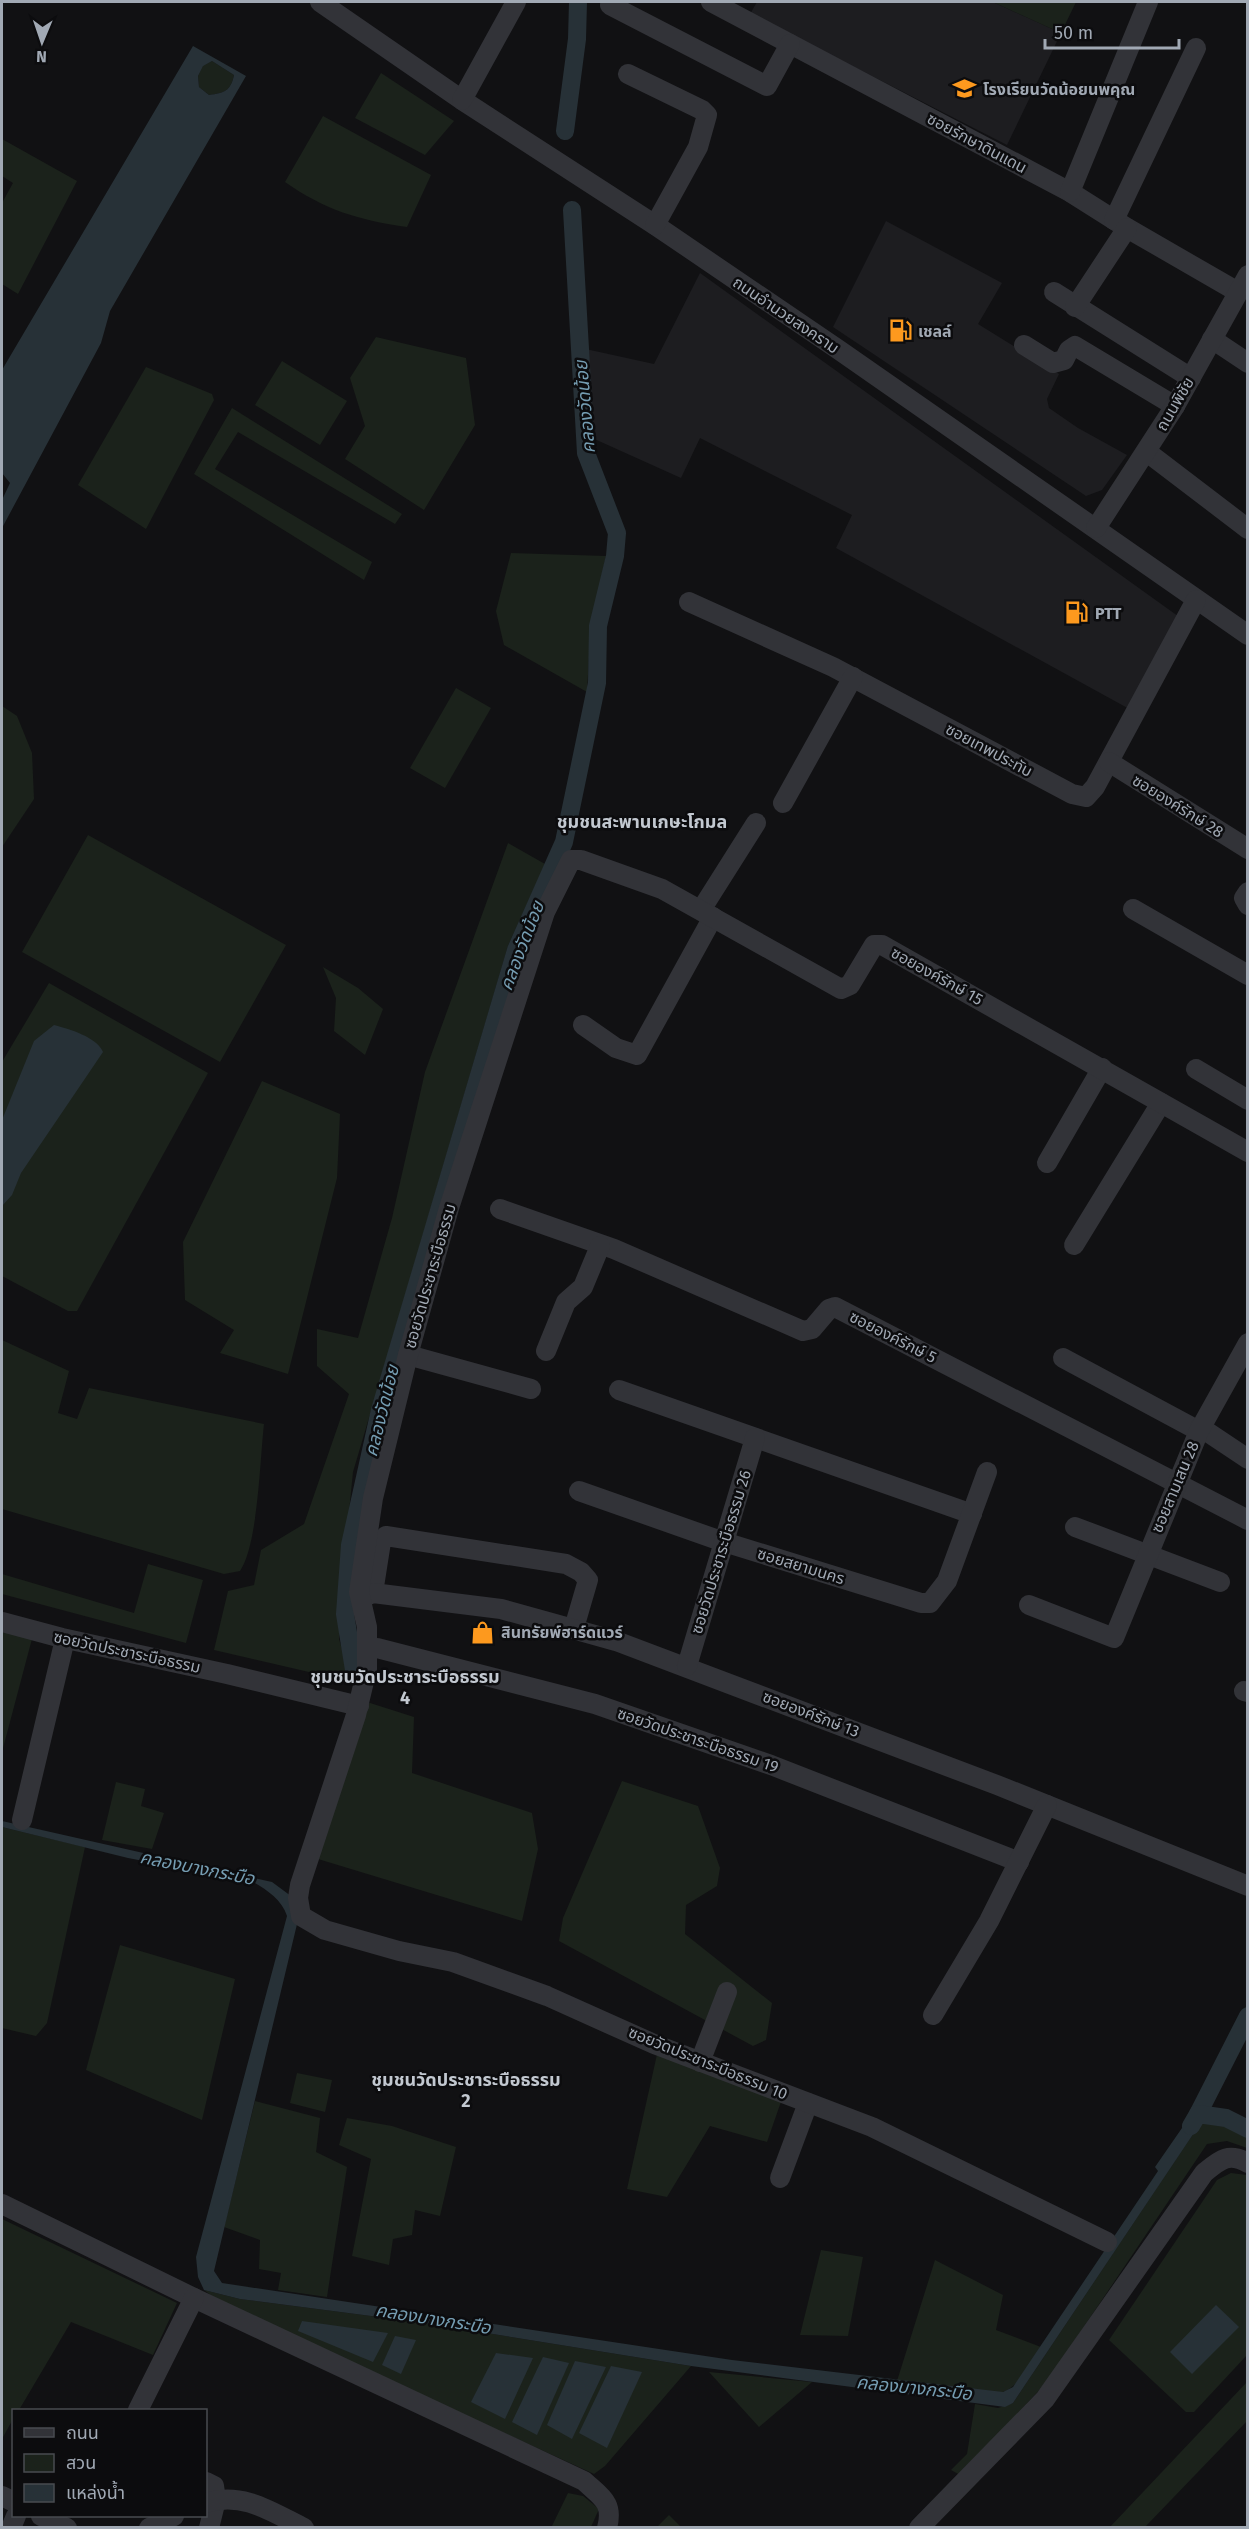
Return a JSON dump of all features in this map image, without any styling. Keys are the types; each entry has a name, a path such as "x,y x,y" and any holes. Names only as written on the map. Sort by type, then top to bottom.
{"street":[{"name":"ถนนอำนวยสงคราม","path":"320,2 462,100 655,225 1248,635"},
{"path":"462,100 516,2"},
{"name":"ซอยรักษาดินแดน","path":"711,2 1070,192 1120,224 1243,283"},
{"path":"1070,192 1148,2"},
{"path":"608,3 767,86 790,44"},
{"path":"1075,307 1120,224 1196,48"},
{"path":"628,74 702,110 707,115 698,147 655,225"},
{"name":"ถนนพิชัย","path":"1096,528 1175,406 1243,283"},
{"path":"1054,292 1191,378"},
{"path":"1212,339 1248,363"},
{"path":"1024,345 1053,363 1064,360 1068,350 1075,346 1175,406"},
{"path":"1147,452 1248,529"},
{"name":"ซอยเทพประทับ","path":"689,602 853,677 1072,794 1086,797 1095,787 1109,762 1196,600"},
{"path":"783,803 853,677"},
{"name":"ซอยองค์รักษ์ 28","path":"1109,762 1248,849"},
{"path":"583,1025 616,1047 637,1055 707,914 756,823"},
{"name":"ซอยองค์รักษ์ 15","path":"571,860 581,860 654,886 841,989 850,985 874,945 882,945 1248,1152"},
{"name":"ซอยวัดประชาระบือธรรม","path":"299,1914 300,1885 358,1711 367,1668 367,1595 360,1592 374,1498 408,1354 449,1208 545,912 571,860"},
{"path":"1248,892 1244,898 1248,905"},
{"path":"1133,909 1248,975"},
{"path":"1047,1164 1102,1068"},
{"path":"1196,1069 1248,1100"},
{"path":"1074,1245 1161,1102"},
{"name":"ซอยองค์รักษ์ 5","path":"500,1209 600,1246 614,1249 803,1331 812,1329 828,1309 836,1308 1248,1520"},
{"path":"546,1351 566,1302 583,1287 600,1246"},
{"name":"ซอยสามเสน 28","path":"1029,1605 1113,1638 1200,1429 1248,1343"},
{"path":"408,1354 531,1389"},
{"path":"1063,1358 1200,1429 1248,1459"},
{"path":"620,1390 972,1514"},
{"name":"ซอยวัดประชาระบือธรรม 26","path":"687,1666 755,1438"},
{"name":"ซอยสยามนคร","path":"579,1491 724,1542 921,1604 930,1604 947,1581 987,1472"},
{"path":"1075,1527 1220,1582"},
{"path":"367,1595 381,1542 386,1536 393,1535 566,1564 581,1572 588,1580 574,1628"},
{"name":"ซอยองค์รักษ์ 13","path":"367,1595 501,1609 574,1628 687,1666 1047,1805 1248,1886"},
{"name":"ซอยวัดประชาระบือธรรม","path":"2,1622 65,1639 244,1678 358,1711"},
{"path":"22,1820 65,1639"},
{"name":"ซอยวัดประชาระบือธรรม 19","path":"367,1650 377,1648 595,1704 771,1765 1019,1862"},
{"path":"933,2015 988,1921 1047,1805"},
{"name":"ซอยวัดประชาระบือธรรม 10","path":"299,1914 304,1920 325,1930 399,1951 453,1962 494,1975 700,2062 872,2127 1107,2242"},
{"path":"700,2062 727,1992"},
{"path":"780,2178 808,2103"},
{"path":"919,2528 1045,2399 1204,2173 1222,2158 1239,2158 1248,2163"},
{"path":"2,2204 194,2298 584,2481 606,2501 610,2511 607,2528"},
{"path":"138,2409 194,2298"},
{"path":"207,2482 214,2486 209,2528"},
{"path":"211,2502 248,2501 304,2528"},
{"path":"43,2517 67,2528"},
{"path":"149,2528 172,2517"}],"shaded area":[{"name":"โรงเรียนวัดน้อยนพคุณ","path":"757,2 993,2 1061,33 1007,145 750,14"},
{"path":"886,221 1002,283 978,324 1059,374 1047,399 1049,408 1078,428 1127,455 1102,490 1086,496 833,327"},
{"path":"700,273 1189,624 1133,711 836,548 852,515 700,438 681,478 590,437 581,348 654,364"}],"green space":[{"path":"993,2 1076,2 1061,33"},
{"path":"212,61 234,75 229,88 209,95 199,87 198,76 203,65"},
{"path":"381,73 454,121 425,155 355,118"},
{"path":"323,116 431,175 407,227 357,217 328,207 285,182"},
{"path":"2,139 77,181 18,294 2,284 2,203 13,183 2,176"},
{"path":"376,337 466,358 475,425 424,510 345,459 365,426 350,378"},
{"path":"282,361 347,401 320,445 255,405"},
{"path":"146,367 212,394 214,400 146,529 78,485"},
{"path":"232,408 402,514 395,524 238,432 215,469 372,562 364,580 194,474"},
{"path":"511,553 606,556 591,623 587,692 504,645 496,611"},
{"path":"456,688 491,708 445,788 410,768"},
{"path":"2,706 17,716 32,753 34,799 2,847"},
{"path":"88,835 286,945 220,1062 22,952"},
{"path":"508,843 545,864 508,946 353,1472 340,1602 339,1639 352,1682 214,1650 228,1591 254,1585 261,1550 304,1524 349,1394 317,1366 317,1329 358,1338 392,1218 425,1072"},
{"path":"323,967 358,988 383,1009 365,1055 334,1031 336,998"},
{"path":"49,983 208,1073 77,1311 68,1311 2,1276 2,1062"},
{"path":"262,1081 340,1114 337,1178 288,1374 220,1353 234,1330 185,1300 183,1242"},
{"path":"2,1340 69,1371 58,1413 77,1419 89,1388 264,1424 251,1542 240,1571 224,1574 2,1509"},
{"path":"148,1564 203,1580 186,1643 2,1594 2,1574 134,1613"},
{"path":"2,1627 33,1635 2,1752"},
{"path":"367,1702 414,1717 412,1773 532,1813 538,1849 522,1921 318,1859"},
{"path":"622,1781 698,1806 720,1868 717,1886 686,1905 685,1934 772,2003 766,2040 753,2046 559,1941 563,1918"},
{"path":"116,1782 145,1789 141,1806 164,1813 152,1849 102,1840"},
{"path":"2,1827 85,1847 47,2023 36,2036 2,2028"},
{"path":"120,1945 235,1979 202,2120 86,2070"},
{"path":"658,2050 783,2096 767,2142 710,2126 667,2197 627,2189"},
{"path":"297,2073 332,2080 325,2112 290,2103"},
{"path":"255,2101 320,2118 316,2152 347,2167 327,2297 278,2290 281,2273 259,2269 260,2240 224,2227"},
{"path":"347,2118 392,2126 456,2147 440,2216 415,2210 412,2235 393,2239 389,2265 352,2256 371,2159 339,2145"},
{"path":"1203,2119 1224,2120 1247,2133 1247,2148 1227,2141 1207,2144 1046,2383 960,2475 951,2470 967,2454 975,2404 998,2408 1013,2403"},
{"path":"1231,2173 1247,2175 1247,2355 1194,2412 1186,2412 1109,2340 1217,2180"},
{"path":"2,2219 177,2303 153,2355 71,2322 20,2409 12,2409 12,2421 2,2439"},
{"path":"821,2250 863,2257 848,2336 800,2335"},
{"path":"935,2260 1003,2295 996,2330 1041,2347 1028,2368 1011,2388 997,2393 897,2381"},
{"path":"204,2290 240,2299 425,2323 691,2366 605,2466 594,2474 225,2306"},
{"path":"709,2372 812,2382 759,2427"},
{"path":"1247,2382 1247,2421 1145,2527 1110,2527"},
{"path":"568,2493 583,2496 599,2509 591,2527 551,2528"},
{"path":"669,2515 681,2527 657,2527"}],"water":[{"path":"193,46 246,76 110,311 101,343 2,528 2,500 10,483 2,473 2,370","holes":["212,61 234,75 231,85 223,92 209,95 199,87 198,76 203,66"]},
{"path":"54,1025 89,1038 103,1052 21,1173 12,1195 2,1206 2,1120 34,1041"},
{"path":"2,1821 272,1882 295,1899 298,1920 214,2271 222,2283 732,2360 1003,2392 1013,2387 1158,2171 1155,2167 1200,2102 1208,2112 1013,2403 1005,2407 691,2366 425,2323 240,2299 204,2290 198,2277 196,2257 287,1916 285,1910 264,1888 253,1882 128,1858 2,1827"},
{"path":"1216,2305 1239,2327 1192,2374 1170,2352"},
{"path":"302,2321 388,2333 373,2362 298,2331"},
{"path":"395,2336 416,2340 401,2374 382,2365"},
{"path":"496,2353 533,2358 505,2419 471,2402"},
{"path":"543,2357 569,2363 537,2435 512,2422"},
{"path":"575,2361 606,2367 572,2439 547,2425"},
{"path":"611,2366 642,2372 607,2448 579,2433"}],"waterway":[{"name":"คลองวัดน้อย","path":"565,131 577,39 578,2"},
{"name":"คลองวัดน้อย","path":"355,1676 345,1614 350,1545 380,1410 516,950 564,842 597,683 598,626 615,556 617,533 586,453 572,210"},
{"name":"คลองบางกระบือ","path":"1198,2114 1248,2016"},
{"name":"คลองบางกระบือ","path":"1191,2126 1198,2114 1226,2118 1248,2129"}],"place":[{"name":"โรงเรียนวัดน้อยนพคุณ","path":"965,89"},
{"name":"เชลล์","path":"900,331"},
{"name":"PTT","path":"1077,613"},
{"name":"สินทรัยพ์ฮาร์ดแวร์","path":"483,1632"}],"district":[{"name":"ชุมชนสะพานเกษะโกมล","path":"642,822"},
{"name":"ชุมชนวัดประชาระบือธรรม 4","path":"405,1687"},
{"name":"ชุมชนวัดประชาระบือธรรม 2","path":"466,2090"}]}
